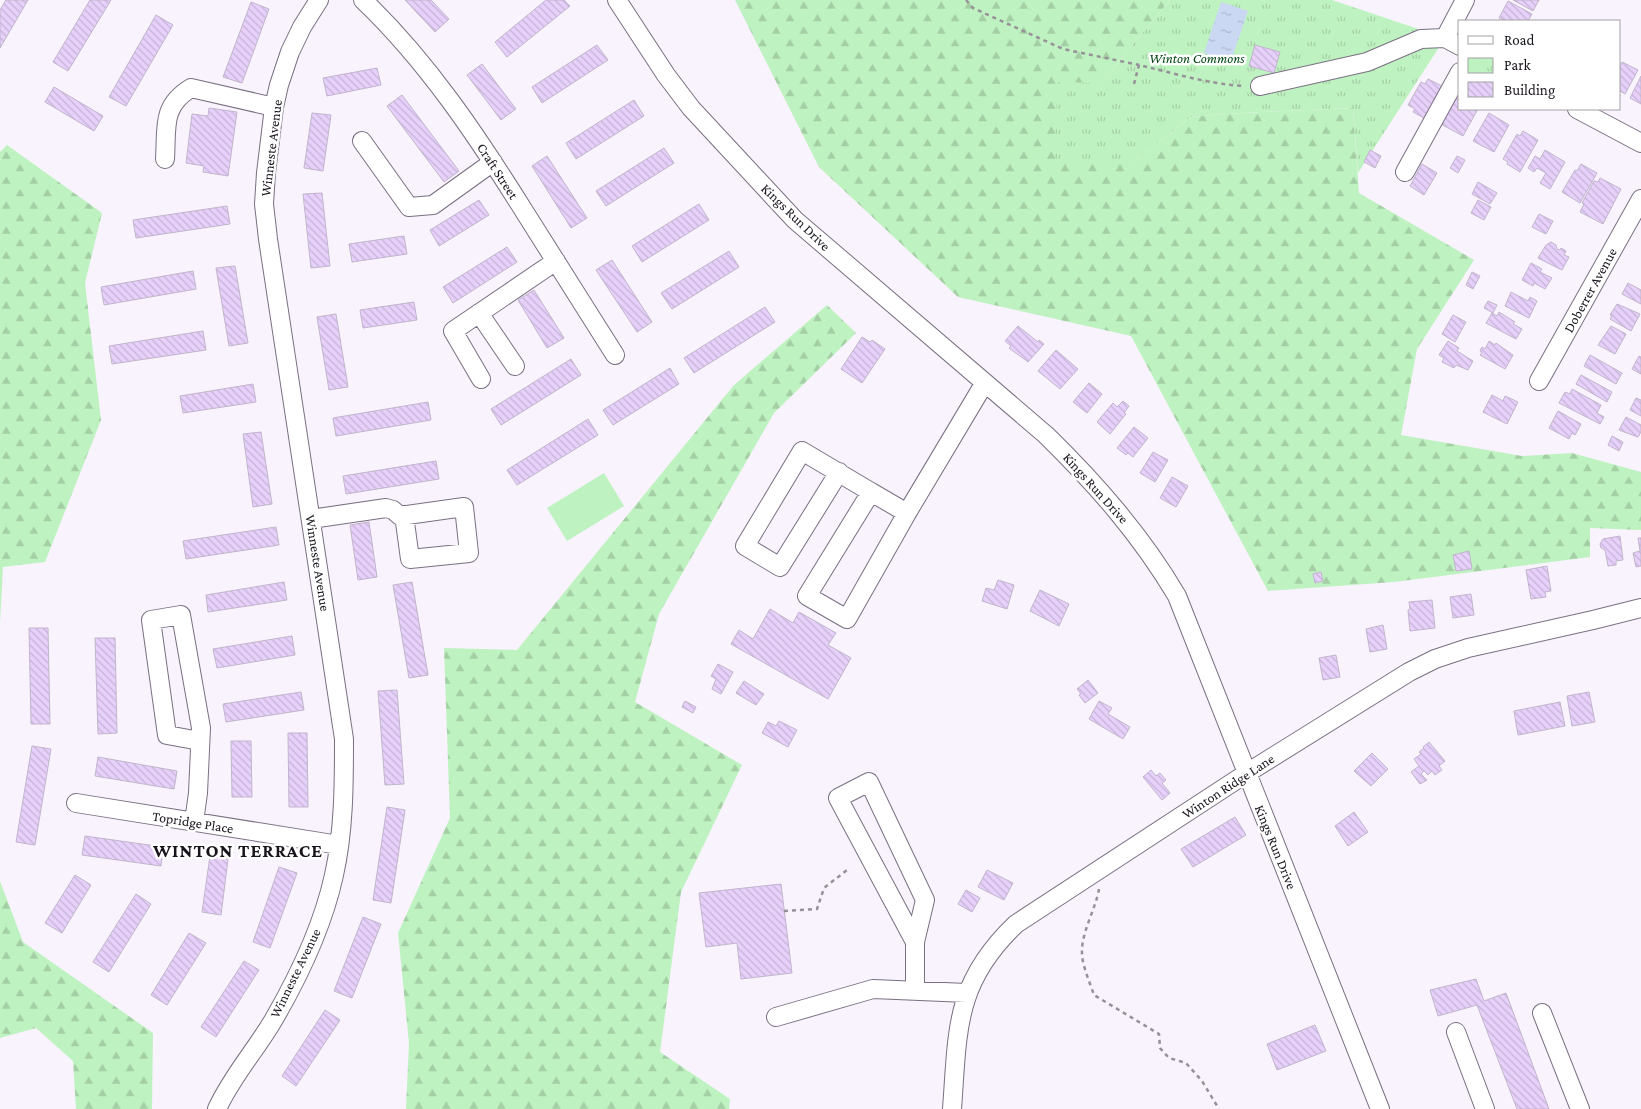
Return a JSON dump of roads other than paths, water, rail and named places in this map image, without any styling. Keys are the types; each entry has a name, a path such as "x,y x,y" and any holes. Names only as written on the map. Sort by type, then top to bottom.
{"street":[{"name":"Winneste Avenue","path":"217,1109 234,1077 273,1021 297,977 327,902 339,845 344,781 344,738 264,204 274,107 279,85 290,52 302,26 319,0"},
{"name":"Craft Street","path":"362,0 394,32 456,107 615,355"},
{"name":"Kings Run Drive","path":"617,0 666,75 691,108 789,214 984,384 1046,435 1113,505 1144,545 1177,596 1380,1109"},
{"path":"1459,20 1465,0"},
{"path":"1260,86 1367,62 1422,40 1452,42 1458,23"},
{"path":"1405,172 1458,76"},
{"path":"165,159 168,112 173,102 191,88 274,107"},
{"path":"1579,110 1641,143"},
{"path":"362,140 409,207 432,204 493,162"},
{"name":"Doberrer Avenue","path":"1539,381 1641,199"},
{"path":"481,379 453,331 556,261"},
{"path":"479,313 515,366"},
{"path":"872,492 807,596 846,619 984,384"},
{"path":"839,472 780,568 745,546 802,451 839,472 907,513"},
{"path":"311,519 386,508 400,516 404,516"},
{"name":"Winton Ridge Lane","path":"952,1109 958,1028 967,993 987,955 1000,938 1016,924 1247,773 1409,672 1435,659 1468,648 1641,608"},
{"path":"194,822 198,793 201,728 181,615 151,620 168,735 200,741"},
{"path":"914,989 915,942 926,900 869,782 838,798 915,942"},
{"name":"Topridge Place","path":"76,803 339,845"},
{"path":"776,1017 873,989 914,989 967,993"},
{"path":"1542,1013 1580,1109"},
{"path":"1456,1032 1485,1109"}],"water":[{"path":"1221,2 1248,11 1231,61 1204,53"}],"district":[{"name":"WINTON TERRACE","path":"238,850"}],"park label":[{"name":"Winton Commons","path":"1197,58"}]}
